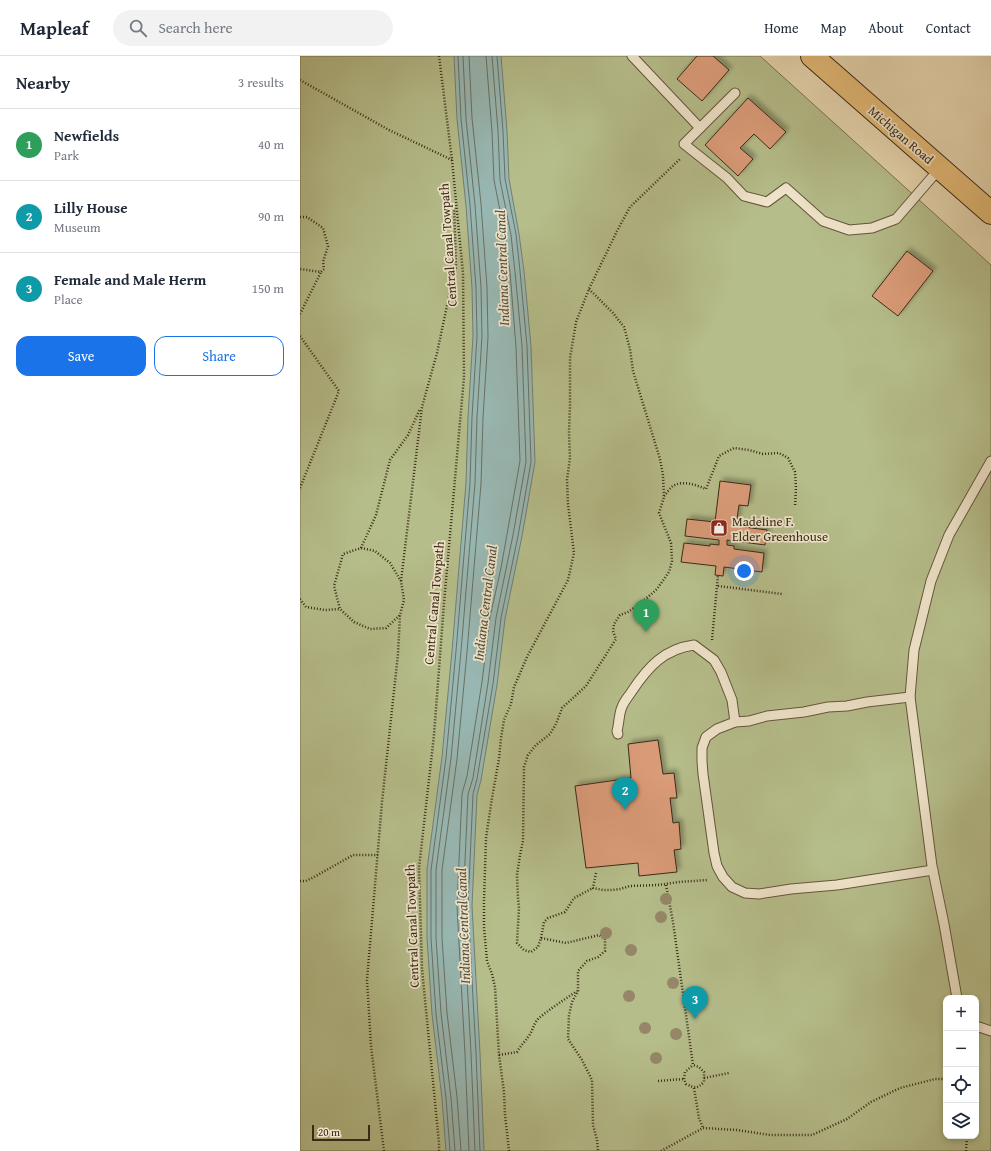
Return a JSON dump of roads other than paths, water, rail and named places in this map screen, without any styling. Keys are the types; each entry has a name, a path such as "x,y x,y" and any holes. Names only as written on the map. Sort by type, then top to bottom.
{"main road":[{"name":"Michigan Road","path":"812,56 991,213"}],"lane":[{"path":"632,56 700,128"},
{"path":"735,93 684,144 726,178 744,196 767,202 786,188 823,221 849,230 872,228 896,219 940,168"},
{"path":"956,995 933,870 910,697 914,650 931,581 949,535 991,461"},
{"path":"618,734 617,731 621,707 637,683 655,662 669,652 682,647 694,645 714,660 721,672 732,700 735,722"},
{"path":"910,697 847,706 828,707 804,712 768,716 749,721 735,722 717,729 706,737 702,748 703,774 717,866 723,877 732,887 745,894 759,894 791,889 837,885 933,870"},
{"path":"979,1027 991,1031"}],"water":[{"name":"Indiana Central Canal","path":"454,56 501,56 509,179 524,271 531,346 535,462 505,619 497,685 481,780 477,795 472,906 484,1151 446,1151 442,1099 432,1014 427,938 427,869 442,757 452,651 466,483 473,336 472,288 466,206 457,119"}],"place":[{"name":"Madeline F. Elder Greenhouse","path":"719,528"},
{"name":"Newfields","path":"646,632"},
{"name":"Lilly House","path":"625,810"},
{"name":"Female and Male Herm","path":"695,1019"}]}
